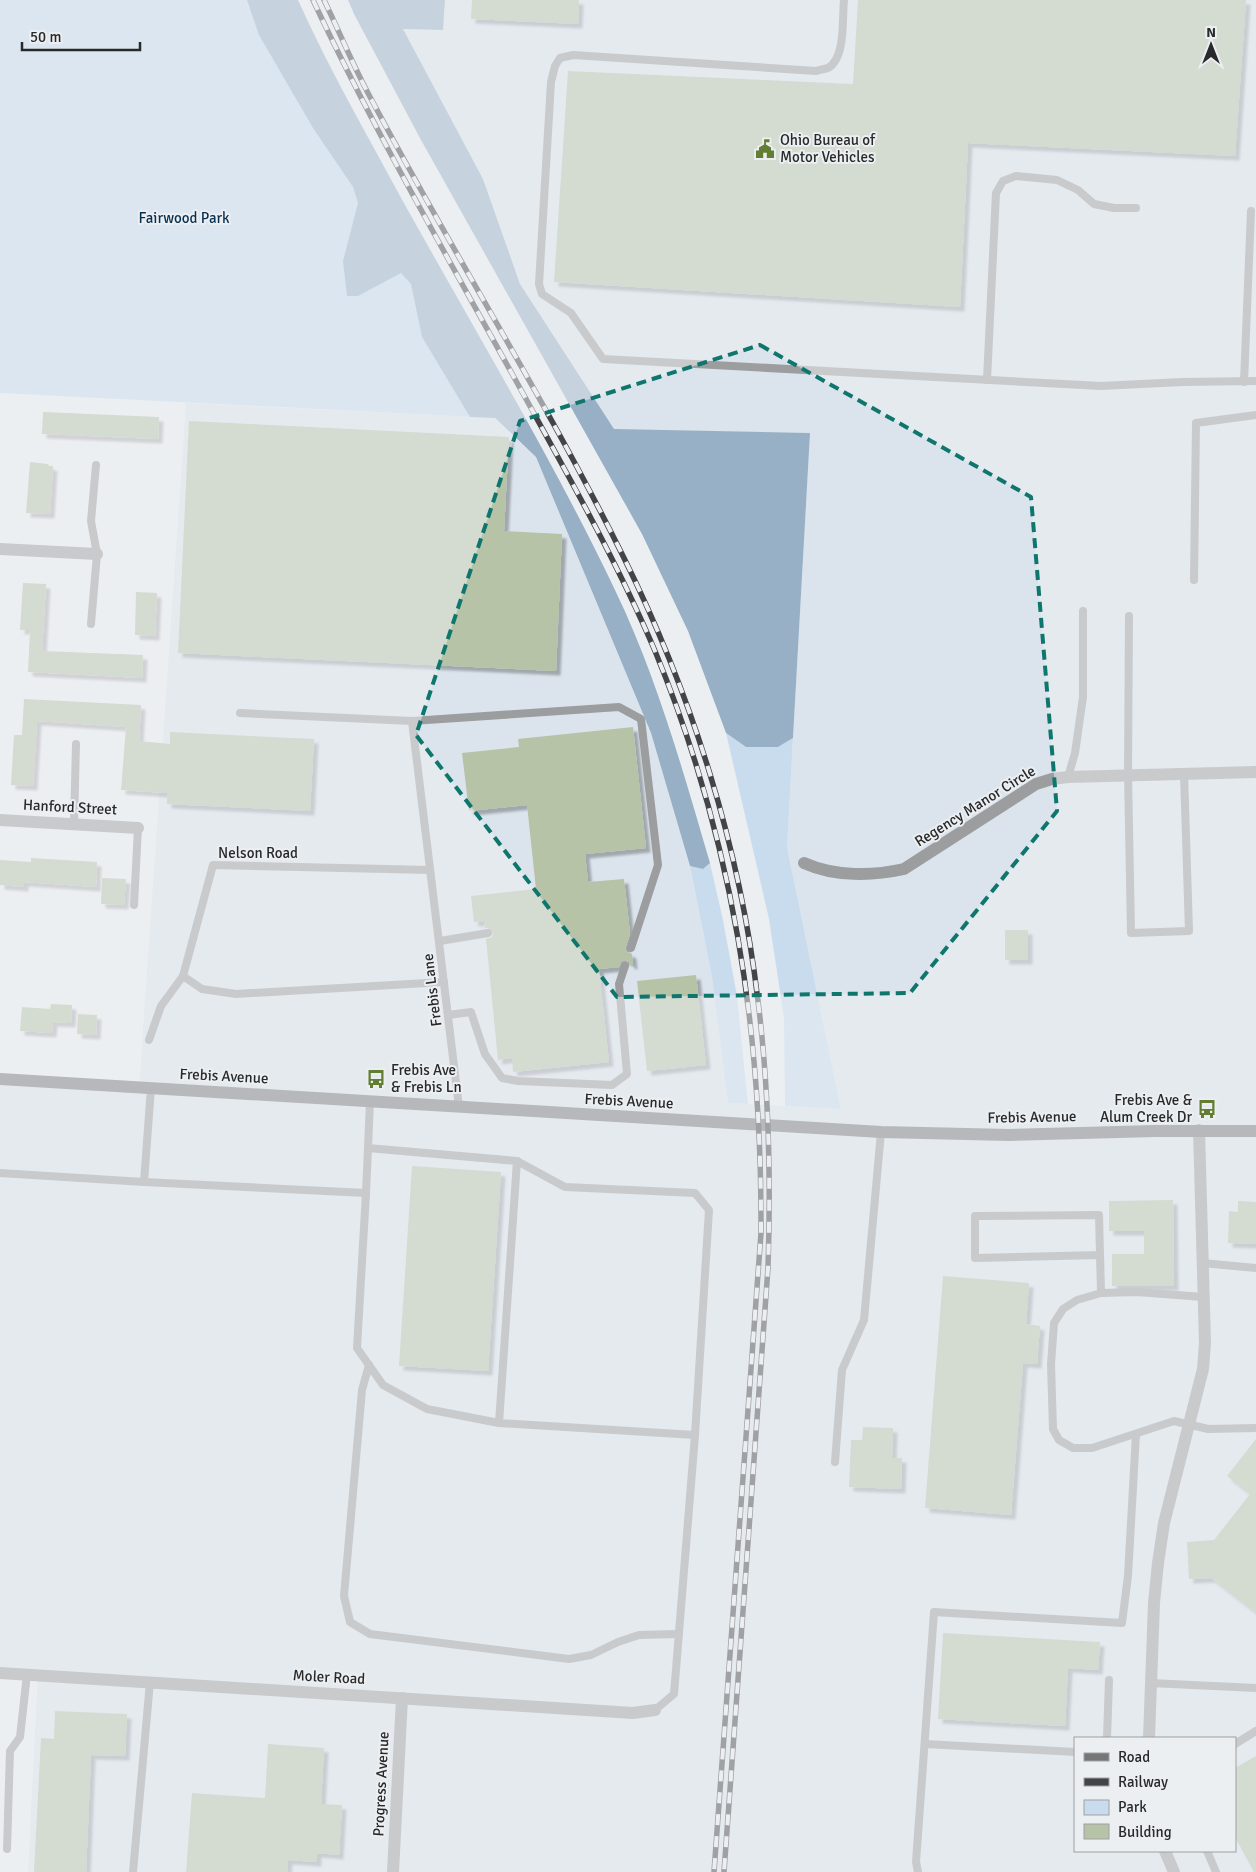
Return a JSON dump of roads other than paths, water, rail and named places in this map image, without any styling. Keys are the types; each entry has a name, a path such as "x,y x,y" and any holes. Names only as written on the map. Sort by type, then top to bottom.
{"main road":[{"name":"Frebis Avenue","path":"0,1079 881,1132 1009,1135 1199,1130 1256,1131"}],"street":[{"path":"0,548 97,554"},
{"name":"Regency Manor Circle","path":"804,863 815,868 861,874 883,874 904,869 1036,784 1052,778 1128,774 1256,772"},
{"name":"Hanford Street","path":"0,820 138,828"},
{"path":"1149,1737 1150,1683 1158,1563 1164,1523 1202,1369 1205,1343 1199,1130"},
{"name":"Moler Road","path":"0,1673 633,1713 656,1710"},
{"name":"Progress Avenue","path":"392,1872 402,1698"},
{"path":"1165,1852 1174,1872"}],"lane":[{"path":"844,0 841,47 838,58 828,68 816,71 573,55 560,58 555,66 551,82 539,284 542,294 572,313 603,359 1102,386 1256,381"},
{"path":"987,380 996,193 1003,181 1016,176 1056,180 1078,190 1094,204 1114,208 1136,208"},
{"path":"1244,382 1251,211"},
{"path":"1194,580 1196,423 1256,415"},
{"path":"91,624 97,554 91,521 96,466"},
{"path":"1068,777 1075,753 1083,697 1083,611"},
{"path":"1128,616 1131,933 1189,931 1184,773"},
{"path":"240,713 412,721 619,707 641,719 658,865 631,948"},
{"name":"Frebis Lane","path":"412,721 459,1107"},
{"path":"74,824 76,744"},
{"path":"134,905 138,828"},
{"name":"Nelson Road","path":"149,1040 161,1006 183,976 213,865 430,870"},
{"path":"440,941 488,933"},
{"path":"448,1015 471,1012 486,1054 502,1078 518,1081 612,1085 627,1074 619,984 625,966"},
{"path":"183,976 202,989 236,994 444,982"},
{"path":"144,1182 151,1088"},
{"path":"370,1101 357,1348 383,1385 427,1409 499,1423 695,1436"},
{"path":"835,1462 842,1370 864,1320 881,1132"},
{"path":"368,1148 517,1161 565,1187 695,1193 709,1210 695,1436 674,1694 656,1710"},
{"path":"499,1423 517,1161"},
{"path":"0,1172 144,1182 366,1193"},
{"path":"1100,1255 975,1258 975,1216 1099,1215 1101,1293"},
{"path":"1202,1263 1256,1268"},
{"path":"1203,1297 1137,1292 1101,1293 1077,1300 1063,1309 1054,1323 1050,1364 1052,1429 1058,1440 1073,1448 1092,1448 1174,1421 1208,1429 1256,1428"},
{"path":"368,1365 362,1390 344,1596 350,1622 370,1634 569,1659 591,1655 618,1642 639,1635 679,1634"},
{"path":"918,1872 916,1862 934,1612 1122,1622 1128,1576 1136,1434"},
{"path":"7,1849 10,1752 20,1737 28,1674"},
{"path":"1107,1737 1109,1680"},
{"path":"133,1872 150,1682"},
{"path":"1150,1683 1256,1688"},
{"path":"1236,1743 1256,1731"},
{"path":"925,1744 1074,1752"},
{"path":"0,1751 10,1752"},
{"path":"1207,1852 1216,1872"}],"railway":[{"path":"313,0 393,159 568,476 628,592 655,651 682,722 705,793 723,864 738,936 756,1083 760,1157 761,1233 714,1872"},
{"path":"324,0 368,93 431,209 562,439 623,556 648,609 671,663 710,773 726,829 739,886 750,943 765,1067 769,1168 769,1235 724,1872"}],"place":[{"name":"Ohio Bureau of Motor Vehicles","path":"765,149"},
{"name":"Frebis Ave & Frebis Ln","path":"376,1079"},
{"name":"Frebis Ave & Alum Creek Dr","path":"1207,1109"}],"park label":[{"name":"Fairwood Park","path":"184,218"}]}
